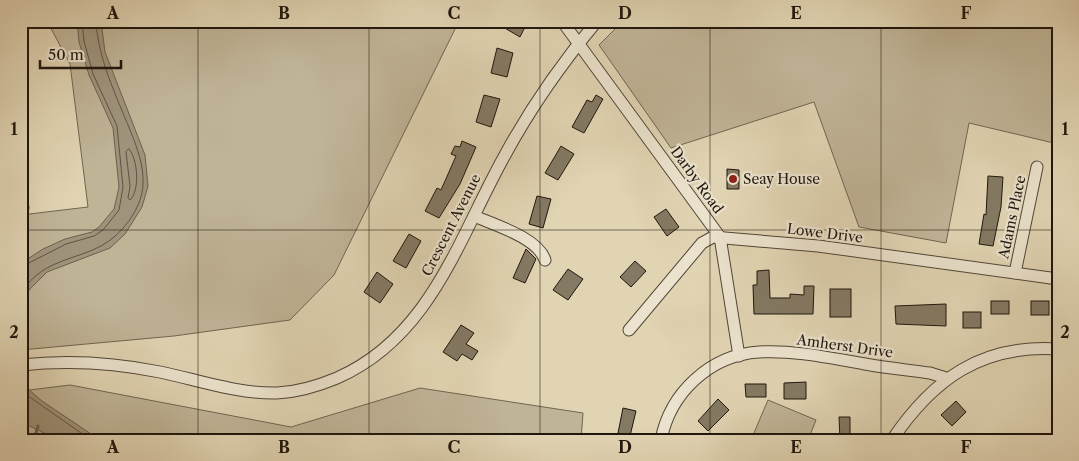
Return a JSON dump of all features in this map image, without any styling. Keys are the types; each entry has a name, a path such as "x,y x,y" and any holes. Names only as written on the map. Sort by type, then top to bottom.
{"street":[{"name":"Darby Road","path":"562,21 720,237 739,356"},
{"name":"Crescent Avenue","path":"21,365 44,362 126,367 265,393 290,392 324,383 367,362 403,332 418,314 448,268 521,125 578,43 597,21"},
{"name":"Adams Place","path":"1016,273 1037,168"},
{"path":"474,216 530,242 542,251 545,260"},
{"path":"629,330 702,243 707,239 720,237"},
{"name":"Lowe Drive","path":"720,237 818,246 1058,278"},
{"path":"892,440 923,402 946,378 967,366 1003,354 1032,349 1058,349"},
{"name":"Amherst Drive","path":"661,440 671,408 689,384 710,369 739,356 760,352 816,354 930,373 946,378"}],"shaded area":[{"path":"47,21 459,21 334,275 290,320 174,336 21,350 21,215 88,207 70,64"},
{"path":"623,21 1058,21 1058,144 969,123 946,243 859,227 814,102 671,148 599,45"},
{"path":"70,385 291,427 420,388 583,413 581,440 21,440 21,391"},
{"path":"768,400 816,420 808,440 751,440"}],"water":[{"path":"77,21 101,21 105,52 145,155 148,186 142,207 125,234 110,248 47,272 29,290 21,303 23,262 43,249 65,239 92,232 99,227 114,209 119,187 113,128 89,75 79,42"},
{"path":"21,383 42,401 100,440 59,440 21,422"}],"building":[{"path":"506,21 528,21 520,37 503,27"},
{"path":"497,48 513,53 507,77 491,73"},
{"path":"484,95 500,99 491,127 476,122"},
{"path":"596,95 603,99 584,133 572,127 587,100 592,102"},
{"path":"462,141 476,147 460,184 439,218 425,211 437,188 441,190 456,156 451,154 455,146 460,147"},
{"path":"561,146 574,154 558,180 545,173"},
{"name":"Seay House","path":"727,169 739,170 739,189 727,189"},
{"path":"988,176 1003,177 1001,207 993,246 979,244 984,214 986,215"},
{"path":"537,196 551,199 543,228 529,224"},
{"path":"666,209 679,227 667,236 654,217"},
{"path":"409,234 421,241 406,268 393,261"},
{"path":"526,249 536,259 525,283 513,278"},
{"path":"635,261 646,271 631,287 620,277"},
{"path":"568,269 583,279 568,300 553,290"},
{"path":"769,270 770,298 790,298 790,294 804,295 804,286 814,286 813,314 754,314 753,285 757,285 757,271"},
{"path":"377,272 393,284 380,303 364,292"},
{"path":"830,289 851,289 851,317 830,317"},
{"path":"991,301 1009,301 1009,314 991,314"},
{"path":"1031,301 1049,301 1049,315 1031,315"},
{"path":"946,304 946,326 896,324 895,306"},
{"path":"963,312 981,312 981,328 963,328"},
{"path":"461,325 474,333 466,344 478,351 472,360 462,354 457,361 443,352"},
{"path":"806,382 806,399 784,399 784,383"},
{"path":"745,384 766,384 766,397 746,397"},
{"path":"718,399 729,410 708,431 698,421"},
{"path":"956,401 966,412 952,426 941,415"},
{"path":"623,408 636,411 630,436 618,433"},
{"path":"839,417 850,417 850,440 840,440"}],"waterway":[{"path":"34,440 38,426"}],"place":[{"name":"Seay House","path":"733,179"}]}
